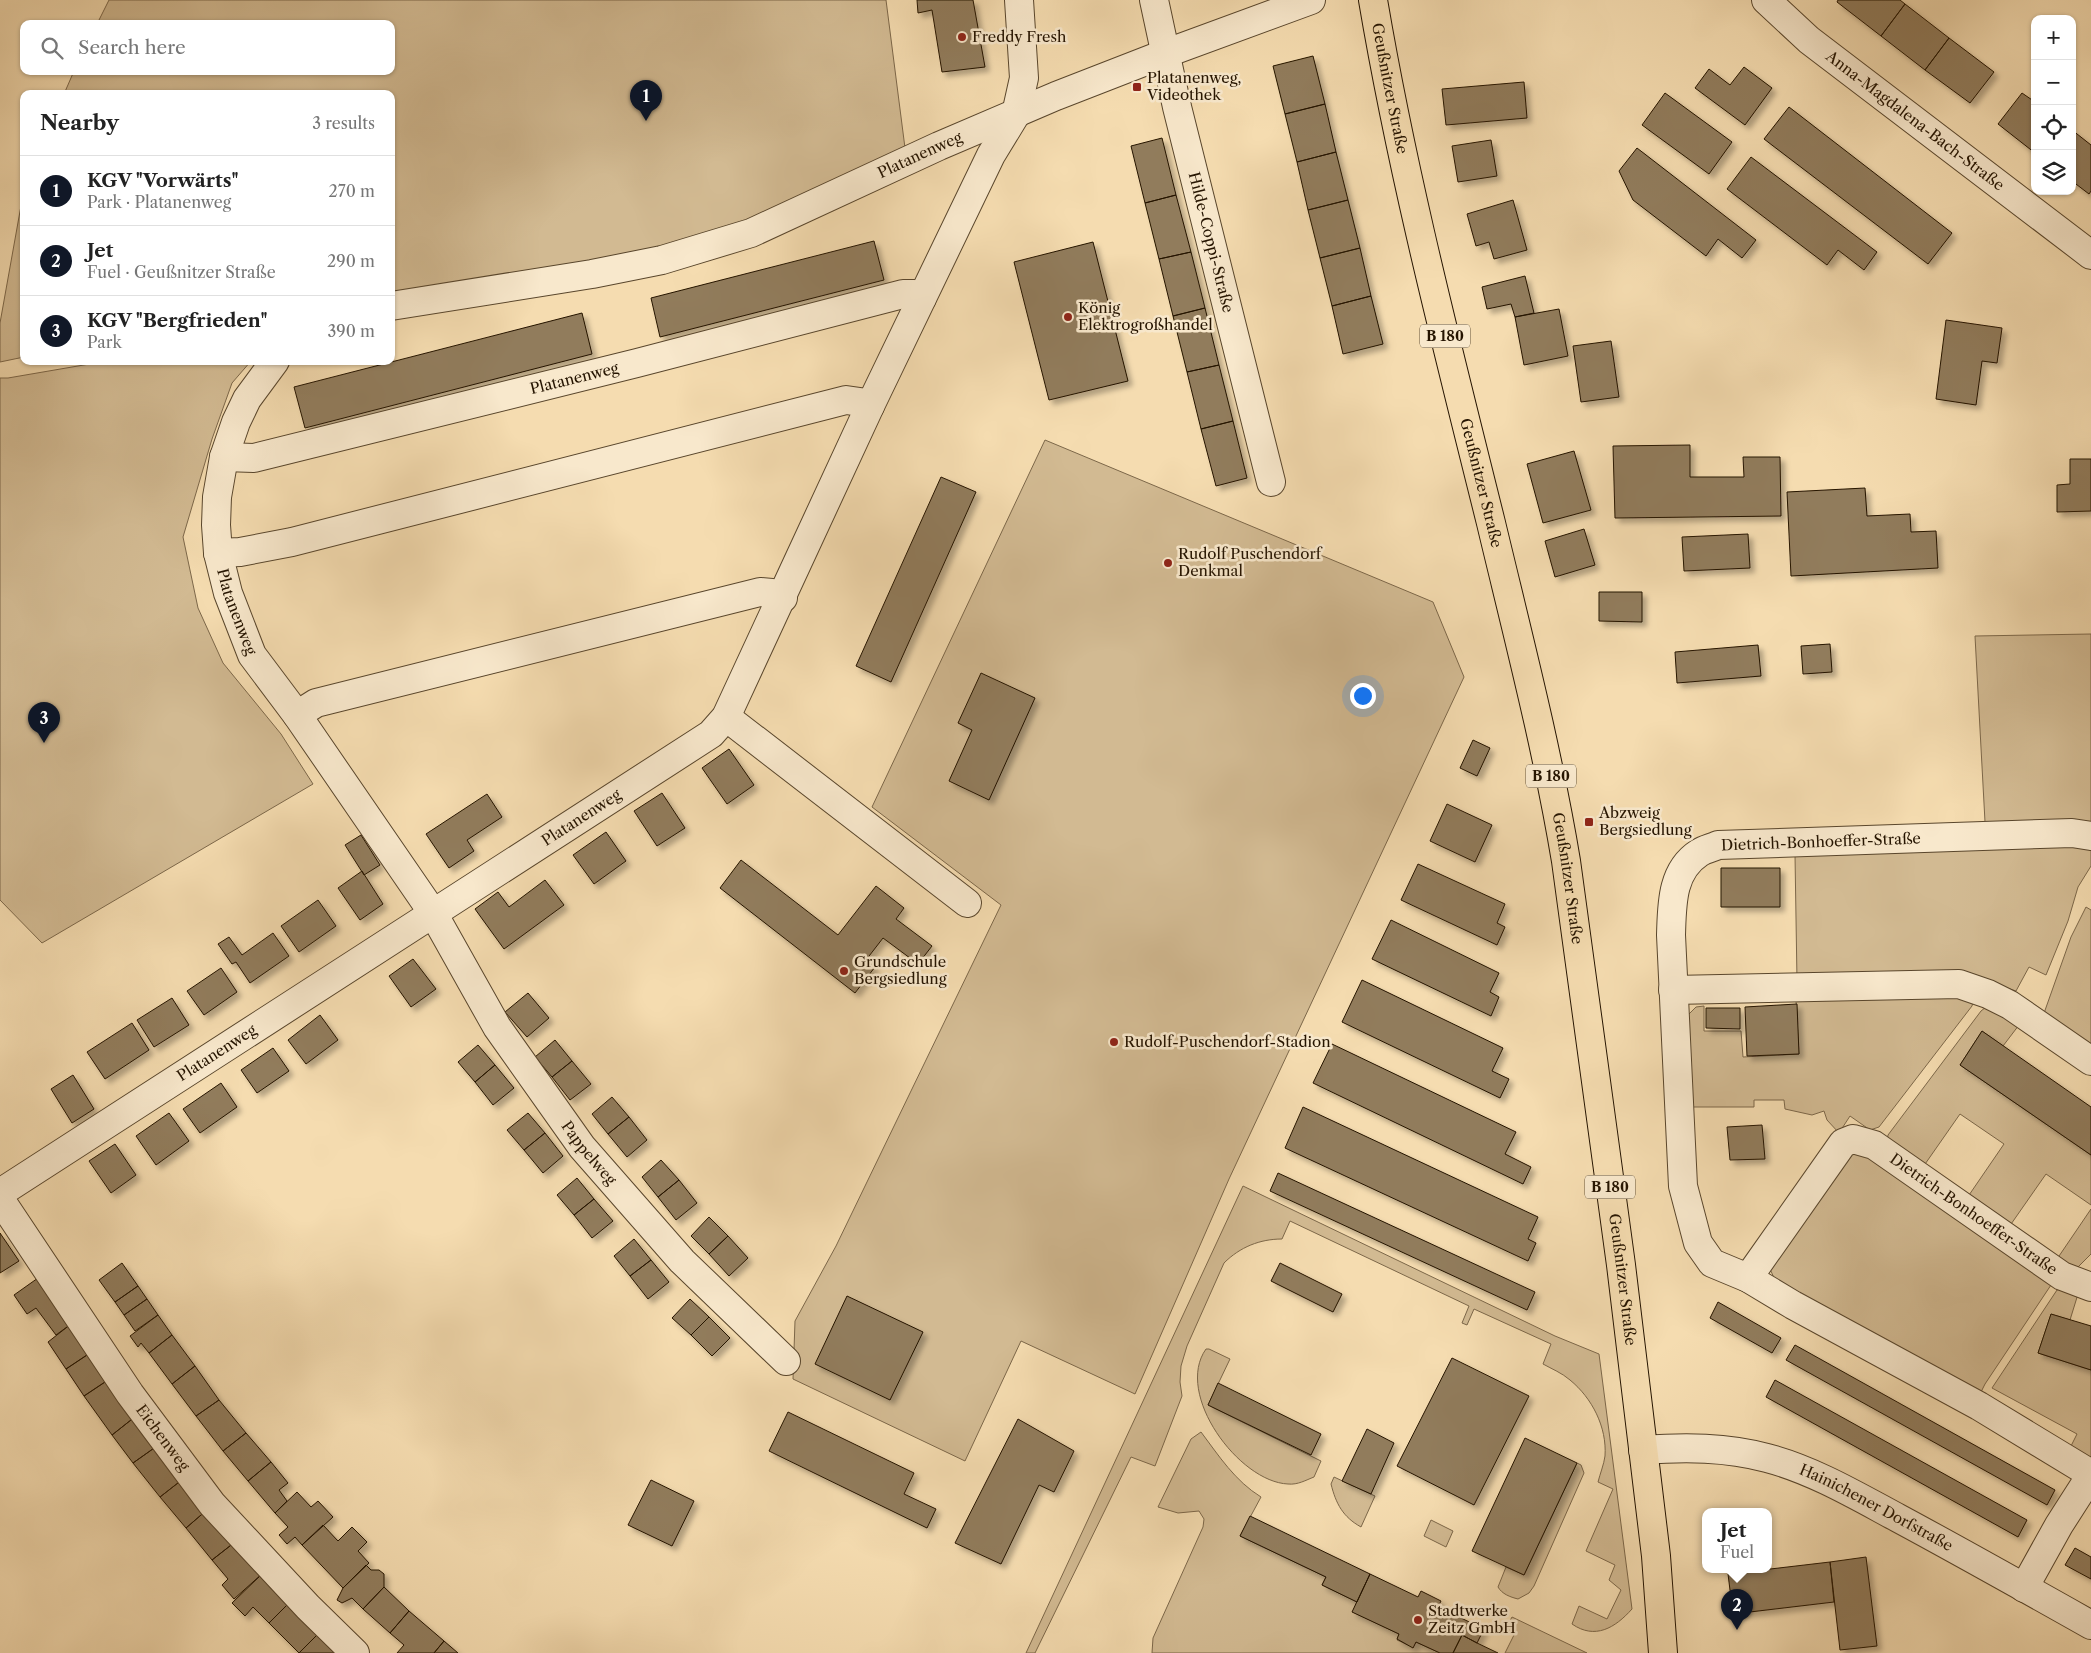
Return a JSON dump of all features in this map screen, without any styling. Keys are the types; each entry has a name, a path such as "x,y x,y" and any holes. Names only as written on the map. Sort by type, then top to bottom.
{"main road":[{"name":"Geußnitzer Straße","path":"1373,0 1405,169 1527,669 1555,796 1603,1127 1656,1556 1663,1653"}],"street":[{"name":"Platanenweg","path":"0,1193 711,734 726,717 782,598 858,403 922,298 990,155 1016,114 1024,78 1019,0"},
{"name":"Hilde-Coppi-Straße","path":"1154,0 1164,54 1271,482"},
{"name":"Platanenweg","path":"395,305 592,274 662,260 751,233 939,146 1056,96 1311,0"},
{"name":"Anna-Magdalena-Bach-Straße","path":"1766,0 1809,40 2091,256"},
{"name":"Platanenweg","path":"224,457 254,458 637,363 904,294 914,294 922,298"},
{"name":"Platanenweg","path":"272,365 246,399 224,457 216,525 218,553 228,593 252,655 297,715 433,913"},
{"name":"Platanenweg","path":"218,553 240,552 292,542 858,403"},
{"path":"297,715 316,703 760,592 772,593 782,598"},
{"path":"726,717 967,903"},
{"name":"Dietrich-Bonhoeffer-Straße","path":"2024,1588 2059,1525 2091,1474 1979,1406 1793,1305 1748,1278 1712,1263 1698,1242 1683,1186 1673,990 1672,896 1684,866 1700,853 1718,845 2072,833 2091,836"},
{"name":"Pappelweg","path":"433,913 497,1028 582,1147 682,1261 786,1361"},
{"path":"1673,990 1959,984 1988,994 2010,1005 2091,1061"},
{"name":"Dietrich-Bonhoeffer-Straße","path":"1748,1278 1843,1143 1853,1139 1874,1145 2062,1276 2091,1287"},
{"name":"Eichenweg","path":"0,1199 130,1394 212,1504 308,1607 355,1653"},
{"name":"Hainichener Dorfstraße","path":"1643,1450 1685,1447 1720,1449 1768,1458 1789,1465 1886,1511 2091,1625"}],"shaded area":[{"path":"109,0 886,0 905,148 751,219 646,252 395,294 395,90 66,90 72,75 395,75 395,20 99,20"},
{"path":"20,211 20,358 0,362 0,323"},
{"path":"84,365 248,365 232,383 212,439 183,537 198,608 223,663 281,734 313,784 42,943 0,900 0,378"},
{"name":"Rudolf-Puschendorf-Stadion","path":"1045,440 1433,602 1464,677 1229,1179 1135,1394 1021,1341 965,1461 793,1379 795,1321 836,1246 1001,905 872,807"},
{"path":"2091,634 2091,826 2062,820 1985,822 1975,636"},
{"path":"2041,843 2091,847 2091,866 2078,887 2068,921 2046,975 2029,967 2016,991 1963,973 1797,981 1795,855"},
{"path":"2086,907 2091,910 2091,1049 2043,1016 2071,937"},
{"path":"1952,993 1974,998 1972,1006 1879,1127 1870,1130 1850,1116 1839,1133 1827,1120 1824,1111 1812,1115 1785,1109 1784,1100 1754,1100 1754,1107 1689,1107 1686,1017 1696,1007 1704,1006 1704,1031 1741,1031 1743,1057 1799,1054 1796,1001"},
{"path":"1986,1007 2019,1025 2003,1046 1982,1031 1960,1065 2091,1155 2091,1205 2046,1174 2009,1227 1967,1198 2004,1144 1960,1114 1923,1167 1887,1143 1888,1135 1981,1011"},
{"path":"1854,1151 1864,1153 2053,1282 1985,1384 1979,1396 1775,1280 1770,1269 1772,1257"},
{"path":"1243,1186 1555,1336 1599,1354 1632,1609 1619,1622 1604,1630 1597,1631 1580,1629 1572,1624 1579,1606 1607,1619 1621,1590 1609,1580 1615,1565 1586,1551 1613,1489 1598,1482 1605,1456 1601,1424 1591,1404 1578,1387 1564,1375 1543,1364 1551,1344 1474,1309 1467,1325 1462,1323 1469,1306 1290,1221 1282,1239 1258,1242 1237,1252 1224,1263 1187,1346 1181,1366 1180,1382 1182,1396 1155,1466 1131,1457 1035,1653 1026,1653"},
{"path":"2091,1209 2091,1254 2076,1269 2057,1259"},
{"path":"2061,1289 2078,1294 2070,1320 2051,1314 2038,1353 2091,1370 2091,1461 2070,1448 2077,1434 1992,1388 2057,1290"},
{"path":"1206,1349 1230,1359 1208,1405 1321,1461 1314,1477 1292,1484 1269,1479 1250,1468 1232,1452 1217,1433 1205,1411 1198,1389 1198,1368"},
{"path":"1201,1432 1235,1476 1261,1497 1240,1536 1326,1577 1322,1585 1357,1602 1353,1612 1399,1634 1397,1640 1413,1647 1416,1642 1440,1653 1152,1653 1153,1638 1203,1527 1204,1519 1199,1511 1178,1513 1158,1507 1191,1439"},
{"path":"1577,1463 1581,1465 1584,1473 1534,1586 1529,1593 1518,1599 1506,1595 1498,1587 1506,1567 1524,1575"},
{"path":"1334,1477 1375,1496 1361,1527 1349,1519 1338,1504 1331,1484"},
{"path":"1431,1520 1453,1531 1446,1547 1424,1536"},
{"path":"1512,1617 1587,1653 1505,1653 1514,1635 1505,1630"}],"building":[{"path":"917,0 973,0 985,67 942,72 932,10 918,13"},
{"path":"1838,0 1900,0 1905,4 1881,36 1837,2"},
{"path":"1905,4 1949,38 1925,70 1881,36"},
{"path":"1949,38 1994,72 1970,103 1925,70"},
{"path":"1313,56 1325,104 1285,114 1273,66"},
{"path":"1744,67 1772,88 1745,125 1695,88 1709,69 1730,85"},
{"path":"1524,82 1527,118 1446,125 1442,89"},
{"path":"1665,93 1732,142 1709,174 1642,125"},
{"path":"2022,93 2031,99 2031,150 1998,124"},
{"path":"1325,104 1336,152 1297,162 1285,114"},
{"path":"1789,107 1952,233 1928,264 1764,139"},
{"path":"2076,133 2091,145 2091,191 2089,194 2076,184"},
{"path":"1162,138 1176,195 1145,203 1131,146"},
{"path":"1491,140 1497,176 1458,182 1452,146"},
{"path":"1637,148 1756,240 1742,258 1718,239 1706,256 1633,200 1619,171"},
{"path":"1336,152 1348,200 1308,210 1297,162"},
{"path":"1751,157 1877,252 1864,270 1838,250 1827,265 1727,189"},
{"path":"1176,195 1191,252 1159,259 1145,203"},
{"path":"1348,200 1360,248 1320,258 1308,210"},
{"path":"1513,200 1527,250 1494,259 1489,242 1476,246 1467,214"},
{"path":"874,241 884,280 660,337 651,298"},
{"path":"1093,242 1128,381 1049,400 1014,262"},
{"path":"1360,248 1371,296 1332,306 1320,258"},
{"path":"1191,252 1205,308 1173,316 1159,259"},
{"path":"1525,276 1534,313 1515,317 1511,304 1487,309 1482,287"},
{"path":"1371,296 1383,344 1343,354 1332,306"},
{"path":"1205,308 1219,365 1187,372 1173,316"},
{"path":"1559,309 1568,356 1524,365 1515,317"},
{"path":"582,313 592,354 305,428 294,387 380,365 395,365 395,361"},
{"path":"1946,320 2002,328 1997,363 1982,361 1976,405 1936,399"},
{"path":"1611,341 1619,397 1581,402 1573,346"},
{"path":"1219,365 1233,421 1201,429 1187,372"},
{"path":"1233,421 1247,478 1216,486 1201,429"},
{"path":"1690,445 1690,477 1744,477 1743,457 1780,457 1781,516 1615,518 1613,446"},
{"path":"1574,451 1591,510 1543,523 1527,464"},
{"path":"2070,459 2091,459 2091,511 2057,512 2057,485 2070,484"},
{"path":"941,477 976,492 891,682 856,666"},
{"path":"1865,488 1867,516 1910,514 1911,532 1936,531 1938,568 1791,576 1787,492"},
{"path":"1584,529 1595,565 1555,577 1545,541"},
{"path":"1748,534 1750,568 1684,571 1682,537"},
{"path":"1599,592 1642,592 1642,622 1599,621"},
{"path":"1830,644 1832,672 1803,674 1801,646"},
{"path":"1758,645 1761,676 1677,683 1675,652"},
{"path":"981,673 1035,698 989,800 949,781 972,730 958,723"},
{"path":"1473,740 1490,748 1477,776 1460,768"},
{"path":"729,749 754,785 727,804 702,768"},
{"path":"662,793 685,828 657,846 634,811"},
{"path":"487,794 502,817 467,840 474,851 449,868 426,834"},
{"path":"1447,804 1492,825 1475,862 1430,841"},
{"path":"606,832 626,861 594,884 573,855"},
{"path":"361,835 380,865 364,875 345,845"},
{"path":"741,860 838,935 876,886 904,908 896,919 932,946 918,964 883,938 866,960 875,967 855,993 720,888"},
{"path":"1418,864 1505,904 1497,923 1505,927 1497,945 1401,900"},
{"path":"1721,868 1780,868 1780,907 1721,907"},
{"path":"362,871 383,904 360,920 338,888"},
{"path":"545,880 564,905 504,949 475,909 498,892 509,907"},
{"path":"318,900 336,926 299,952 281,926"},
{"path":"1391,920 1499,973 1490,992 1499,997 1491,1016 1372,959"},
{"path":"273,933 289,956 250,983 236,962 232,964 218,944 229,937 242,955"},
{"path":"413,959 436,989 411,1007 389,976"},
{"path":"221,968 237,992 204,1015 187,991"},
{"path":"1362,980 1503,1048 1492,1071 1509,1079 1500,1098 1342,1022"},
{"path":"528,993 549,1018 527,1037 505,1012"},
{"path":"172,998 189,1025 154,1047 137,1020"},
{"path":"1797,1004 1799,1054 1747,1056 1745,1007"},
{"path":"1706,1008 1740,1008 1740,1029 1706,1028"},
{"path":"320,1015 338,1040 306,1064 288,1040"},
{"path":"132,1023 149,1050 105,1079 87,1052"},
{"path":"1982,1031 2091,1107 2091,1155 1960,1065"},
{"path":"555,1040 572,1061 552,1077 535,1057"},
{"path":"1332,1044 1516,1132 1505,1154 1531,1167 1523,1184 1313,1083"},
{"path":"478,1045 495,1065 475,1082 458,1062"},
{"path":"273,1048 289,1071 257,1093 241,1070"},
{"path":"572,1061 591,1084 570,1100 552,1077"},
{"path":"495,1065 514,1088 493,1105 475,1082"},
{"path":"73,1075 94,1109 72,1123 51,1089"},
{"path":"221,1083 237,1107 200,1133 183,1109"},
{"path":"612,1097 629,1117 608,1134 592,1114"},
{"path":"1303,1107 1538,1217 1528,1239 1536,1243 1528,1261 1285,1148"},
{"path":"169,1113 189,1141 156,1165 136,1136"},
{"path":"528,1113 545,1133 524,1150 507,1130"},
{"path":"629,1117 647,1140 627,1157 608,1134"},
{"path":"1762,1125 1765,1159 1730,1160 1727,1127"},
{"path":"545,1133 563,1156 543,1173 524,1150"},
{"path":"115,1144 136,1175 111,1193 89,1161"},
{"path":"661,1160 679,1180 658,1197 642,1177"},
{"path":"1278,1173 1535,1292 1527,1310 1270,1191"},
{"path":"577,1178 594,1199 574,1215 557,1195"},
{"path":"679,1180 697,1203 676,1220 658,1197"},
{"path":"594,1199 613,1221 592,1238 574,1215"},
{"path":"709,1217 728,1236 709,1254 691,1236"},
{"path":"0,1233 19,1261 0,1273"},
{"path":"728,1236 748,1258 729,1276 709,1254"},
{"path":"634,1239 651,1260 630,1276 614,1256"},
{"path":"651,1260 669,1282 648,1299 630,1276"},
{"path":"122,1263 138,1286 115,1302 99,1280"},
{"path":"1280,1263 1342,1294 1333,1312 1271,1281"},
{"path":"38,1278 71,1324 56,1335 36,1308 27,1314 14,1295"},
{"path":"138,1286 147,1299 124,1315 115,1302"},
{"path":"847,1296 923,1332 890,1400 815,1364"},
{"path":"147,1299 158,1315 135,1331 124,1315"},
{"path":"690,1299 709,1317 691,1335 672,1318"},
{"path":"1718,1302 1781,1338 1772,1353 1710,1318"},
{"path":"2051,1314 2091,1326 2091,1370 2038,1353"},
{"path":"158,1315 172,1335 149,1353 141,1343 138,1347 130,1336"},
{"path":"709,1317 730,1338 712,1356 691,1335"},
{"path":"71,1324 90,1353 66,1369 48,1342"},
{"path":"172,1335 195,1366 172,1384 149,1353"},
{"path":"1795,1345 2055,1490 2047,1505 1786,1360"},
{"path":"90,1353 108,1380 84,1396 66,1369"},
{"path":"1452,1358 1529,1396 1474,1505 1397,1466"},
{"path":"195,1366 219,1400 196,1416 172,1384"},
{"path":"108,1380 136,1416 112,1435 84,1396"},
{"path":"1775,1380 2027,1520 2018,1537 1766,1397"},
{"path":"1218,1383 1321,1434 1311,1455 1208,1405"},
{"path":"219,1400 246,1433 223,1451 196,1416"},
{"path":"788,1412 914,1473 904,1494 936,1509 927,1528 769,1451"},
{"path":"136,1416 157,1446 133,1463 112,1435"},
{"path":"1018,1419 1074,1451 1054,1492 1039,1485 1001,1564 955,1543"},
{"path":"1367,1429 1394,1443 1371,1494 1342,1481"},
{"path":"246,1433 271,1462 248,1481 223,1451"},
{"path":"1525,1438 1577,1463 1524,1575 1472,1551"},
{"path":"157,1446 183,1479 160,1497 133,1463"},
{"path":"271,1462 288,1483 279,1490 287,1501 275,1513 248,1481"},
{"path":"183,1479 208,1509 186,1528 160,1497"},
{"path":"651,1480 694,1501 672,1546 628,1525"},
{"path":"297,1492 311,1507 318,1501 333,1517 302,1545 295,1537 287,1544 279,1535 288,1527 275,1513"},
{"path":"208,1509 235,1542 212,1560 186,1528"},
{"path":"1250,1516 1370,1574 1357,1602 1322,1585 1326,1577 1240,1536"},
{"path":"323,1525 338,1541 352,1527 367,1542 358,1551 369,1563 343,1588 302,1545"},
{"path":"235,1542 263,1573 234,1599 222,1585 228,1579 212,1560"},
{"path":"2075,1548 2091,1557 2091,1579 2065,1565"},
{"path":"1866,1557 1877,1646 1840,1650 1830,1562"},
{"path":"1830,1562 1834,1602 1733,1614 1728,1574 1772,1573 1772,1569"},
{"path":"366,1565 371,1570 379,1570 384,1574 384,1587 363,1609 352,1598 342,1603 337,1600 343,1588"},
{"path":"263,1573 291,1601 269,1623 253,1607 245,1616 232,1603"},
{"name":"Stadtwerke Zeitz GmbH","path":"1370,1574 1418,1597 1421,1591 1441,1601 1438,1607 1484,1629 1477,1643 1462,1635 1453,1653 1440,1653 1416,1642 1413,1648 1397,1639 1399,1634 1352,1612"},
{"path":"384,1587 409,1611 390,1633 363,1609"},
{"path":"291,1601 320,1632 299,1653 269,1623"},
{"path":"409,1611 444,1641 434,1653 397,1653 404,1645 390,1633"},
{"path":"320,1632 343,1653 299,1653"},
{"path":"1462,1635 1477,1643 1498,1653 1453,1653"},
{"path":"444,1641 458,1653 434,1653"}],"place":[{"name":"Freddy Fresh","path":"962,37"},
{"name":"Platanenweg, Videothek","path":"1137,87"},
{"name":"KGV \"Vorwärts\"","path":"646,121"},
{"name":"König Elektrogroßhandel","path":"1068,317"},
{"name":"Rudolf Puschendorf Denkmal","path":"1168,563"},
{"name":"KGV \"Bergfrieden\"","path":"44,743"},
{"name":"Abzweig Bergsiedlung","path":"1589,822"},
{"name":"Grundschule Bergsiedlung","path":"844,971"},
{"name":"Rudolf-Puschendorf-Stadion","path":"1114,1042"},
{"name":"Stadtwerke Zeitz GmbH","path":"1418,1620"},
{"name":"Jet","path":"1737,1630"}]}
